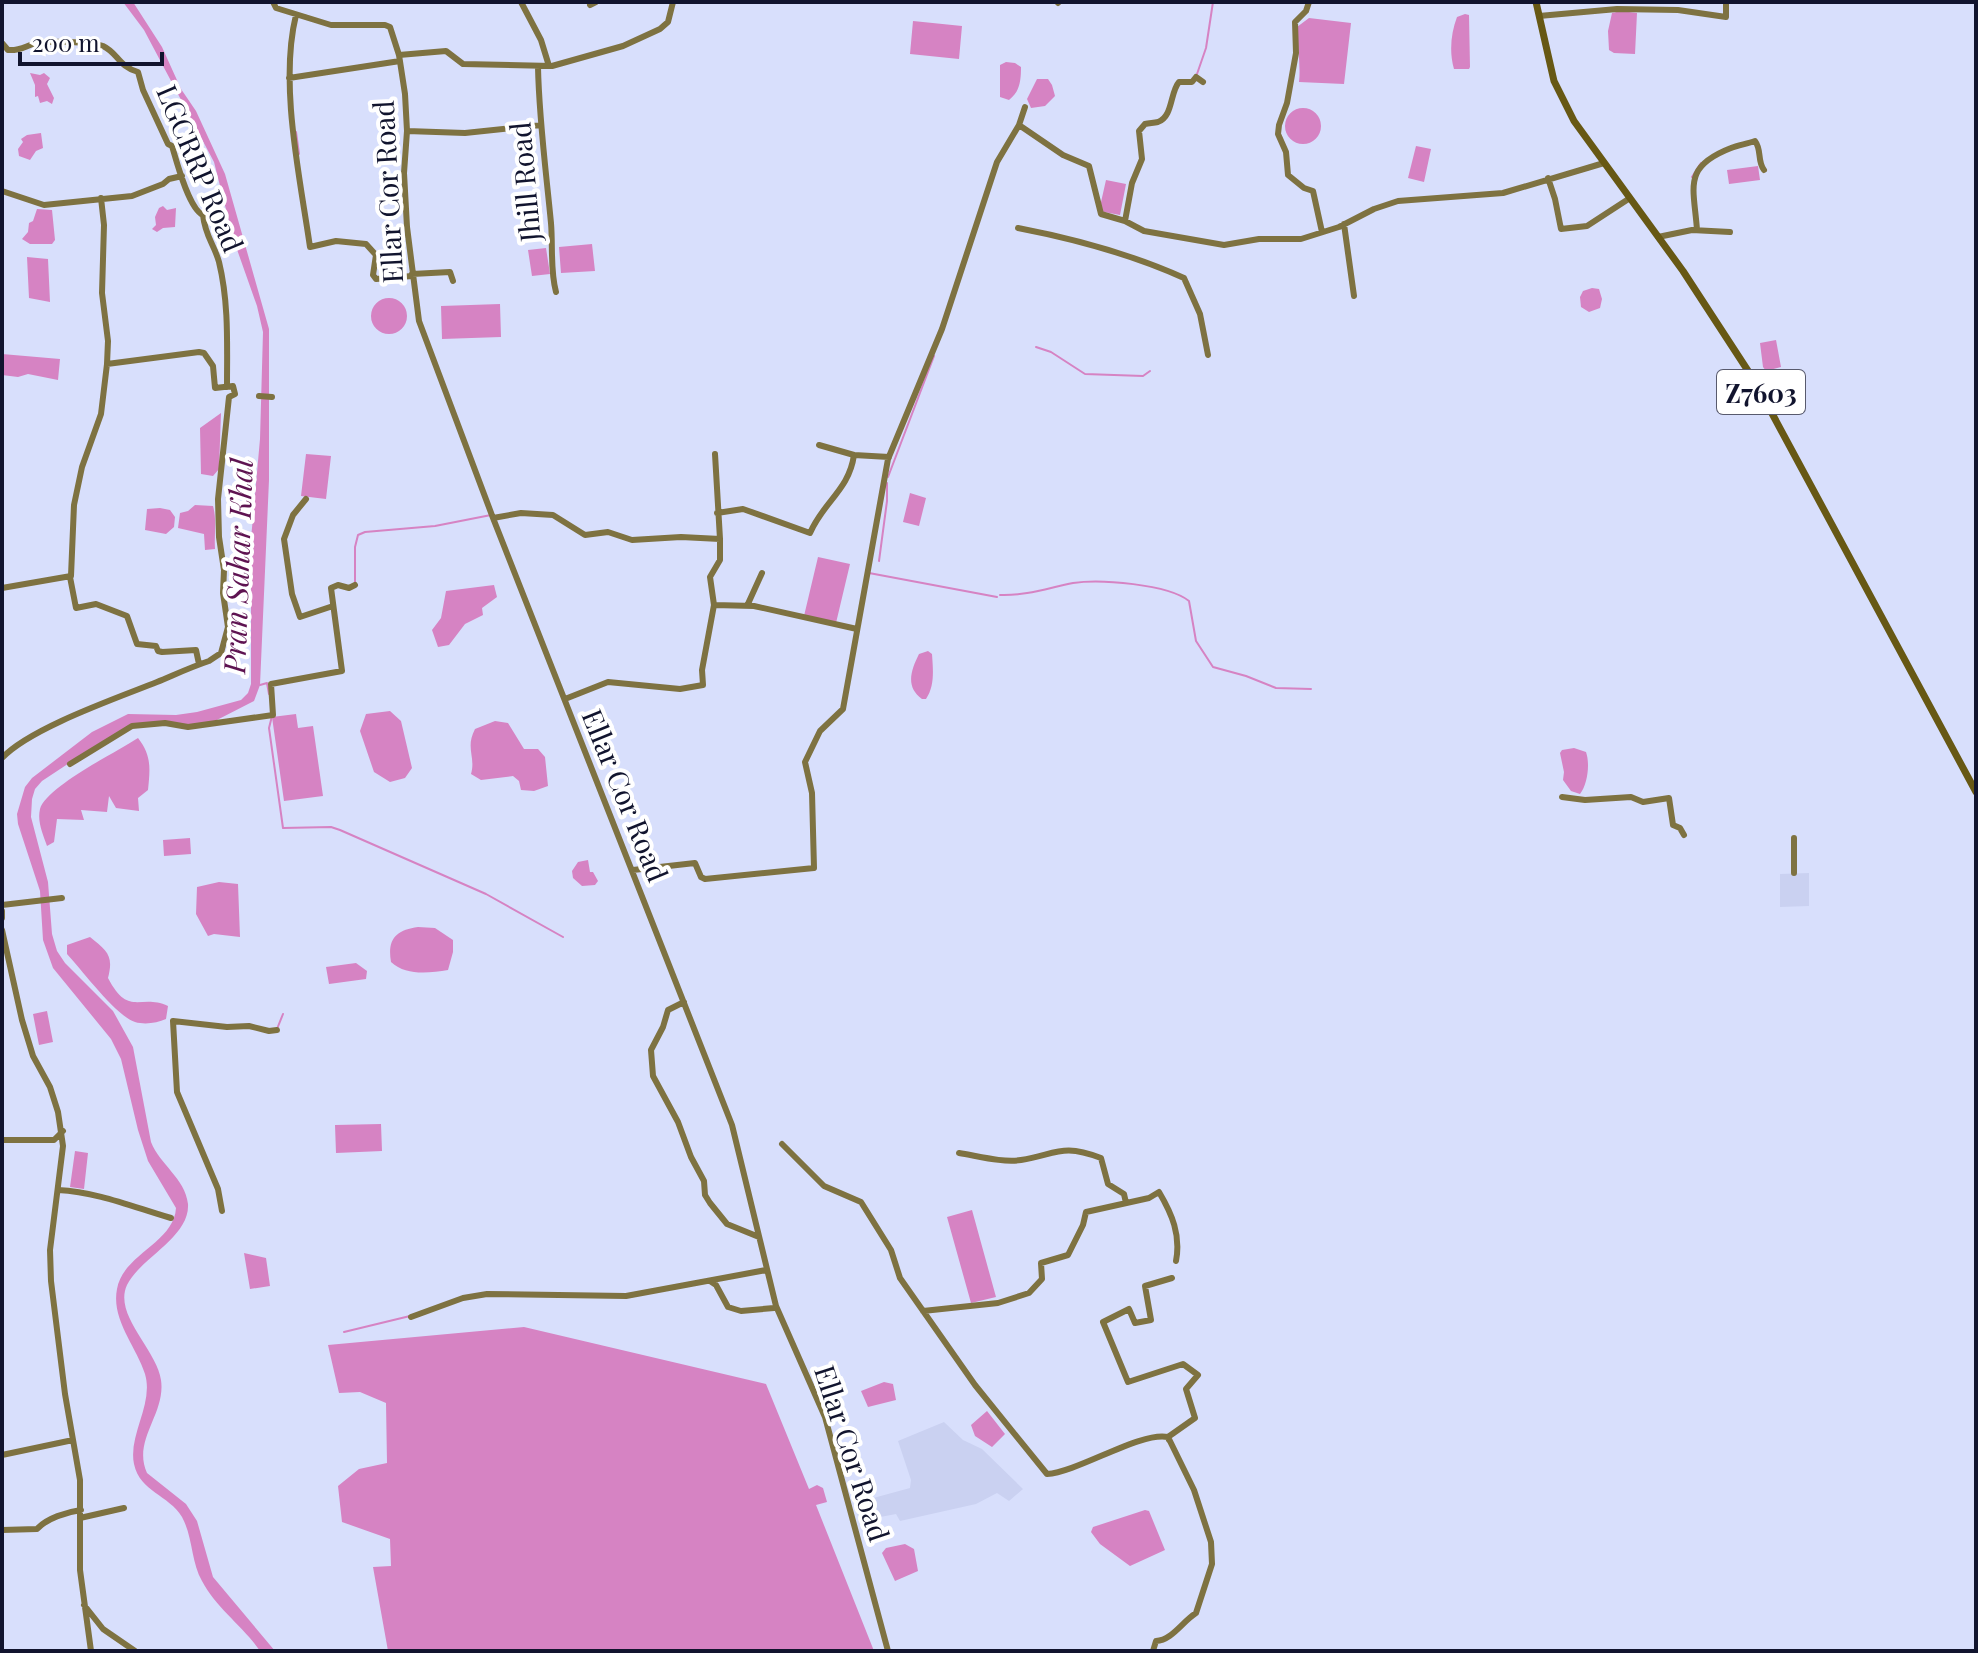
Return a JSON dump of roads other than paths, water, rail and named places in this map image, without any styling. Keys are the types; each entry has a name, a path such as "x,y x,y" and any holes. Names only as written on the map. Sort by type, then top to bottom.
{"main road":[{"name":"Z7603","path":"1536,2 1554,81 1574,121 1658,237 1754,380 1976,792"}],"street":[{"path":"273,2 276,8 296,15 290,38 289,78 310,247 336,241 366,244 376,255 373,275 376,279 450,272 453,281"},
{"path":"521,2 541,40 549,66"},
{"path":"289,78 446,51 463,64 549,66 623,46 660,29 668,22 673,2"},
{"path":"1309,2 1306,11 1295,22 1295,55 1278,134 1286,152 1288,175 1313,191 1322,232"},
{"path":"1539,16 1617,9 1678,10 1726,17 1726,2"},
{"name":"Ellar Cor Road","path":"296,15 331,25 390,27 400,58 407,131 404,173 419,321 493,518 732,1125 776,1306 825,1417 888,1651"},
{"name":"LGCRRP Road","path":"2,43 8,50 50,41 93,44 111,52 124,68 138,72 143,90 168,144 172,146 196,211 203,215 205,233 218,259 227,320 227,387 233,386 235,394 229,397 218,499 228,627 221,653 199,664"},
{"name":"Jhill Road","path":"538,67 553,249 552,275 556,292"},
{"path":"1125,221 1132,183 1142,159 1139,131 1145,124 1159,122 1166,115 1177,84 1200,80"},
{"path":"633,870 656,870 695,863 705,879 814,868 812,793 805,762 820,731 843,709 889,457 942,329 997,162 1019,125 1025,107"},
{"path":"407,131 465,133 541,125"},
{"path":"1019,125 1063,155 1089,166 1101,214 1144,231 1224,245 1259,239 1301,239 1398,201 1503,193 1604,163"},
{"path":"1697,230 1693,198 1694,174 1699,166 1730,148 1755,141 1764,170"},
{"path":"2,191 44,205 132,196 182,176"},
{"path":"1548,178 1561,229 1587,226 1630,198"},
{"path":"2,758 10,750 86,710 199,664 196,650 162,652 156,646 137,644 127,616 96,604 76,608 70,577 73,569 74,505 82,467 101,414 107,364 108,341 102,293 104,225 101,198"},
{"path":"1344,224 1354,296"},
{"path":"1018,228 1101,247 1154,264 1184,278 1200,314 1208,355"},
{"path":"1658,237 1697,230 1730,232"},
{"path":"107,364 199,352 204,353 213,366 215,388 227,387"},
{"path":"259,396 272,397"},
{"path":"819,445 854,455 889,457"},
{"path":"565,699 608,682 680,689 703,685 702,670 714,605 710,577 720,560 715,454"},
{"path":"717,513 743,509 810,533 816,518 832,497 841,491 852,469 854,455"},
{"path":"306,499 293,515 284,539 292,594 300,617 333,606"},
{"path":"493,518 521,513 553,515 585,535 608,532 632,540 681,537 720,539"},
{"path":"747,606 762,573"},
{"path":"2,588 70,577"},
{"path":"70,764 132,726 165,723 181,727 214,725 273,715 271,684 342,671 331,588 355,585"},
{"path":"714,605 747,606 857,629"},
{"path":"1562,797 1585,800 1631,797 1643,802 1669,798 1673,825 1680,828 1684,835"},
{"path":"1794,838 1794,873"},
{"path":"2,918 2,908 62,898"},
{"path":"2,930 29,1044 50,1087 63,1131 50,1250 51,1281 80,1480 80,1570 91,1651"},
{"path":"684,1002 668,1010 651,1050 653,1076 678,1122 704,1181 705,1195 710,1203 727,1224 759,1237"},
{"path":"222,1211 218,1189 177,1092 173,1021 277,1030"},
{"path":"2,1140 54,1140 63,1131"},
{"path":"782,1144 824,1186 861,1202 891,1250 900,1278 975,1385 1047,1474 1150,1438 1168,1437 1195,1418 1186,1389 1198,1375 1183,1364 1128,1382 1103,1322 1129,1309 1135,1323 1151,1320 1145,1286 1172,1278"},
{"path":"959,1153 1019,1161 1049,1151 1080,1150 1101,1158 1108,1184 1124,1194 1126,1203"},
{"path":"58,1190 115,1199 171,1218"},
{"path":"923,1311 998,1303 1029,1293 1042,1279 1041,1263 1068,1255 1086,1212 1149,1198 1159,1192 1173,1215 1179,1246 1176,1261"},
{"path":"411,1317 463,1298 487,1294 626,1296 766,1270"},
{"path":"710,1281 716,1285 728,1307 741,1311 774,1308"},
{"path":"1168,1437 1199,1495"},
{"path":"1153,1651 1156,1641 1169,1638 1184,1620 1196,1613 1212,1564 1211,1542 1194,1490 1168,1437"},
{"path":"2,1455 73,1440"},
{"path":"2,1530 37,1529 43,1522 70,1511 81,1514 124,1508"},
{"path":"84,1605 110,1635 135,1651"}],"waterway":[{"path":"1197,74 1206,48 1213,2"},
{"path":"296,132 299,154"},
{"path":"1692,177 1701,163"},
{"path":"1036,347 1051,352 1085,374 1143,376 1150,371"},
{"path":"888,477 934,356"},
{"path":"879,561 887,483"},
{"path":"355,585 358,535 435,526 491,515"},
{"path":"869,573 997,597"},
{"path":"1000,595 1085,582 1116,582 1166,590 1189,601 1196,641 1213,667 1276,688 1311,689"},
{"name":"Pran Sahar Khal","path":"260,685 267,683 269,694"},
{"path":"272,716 269,728 283,828 331,827 340,830 486,894 563,937"},
{"path":"277,1029 283,1014"},
{"path":"344,1332 410,1316"}]}
